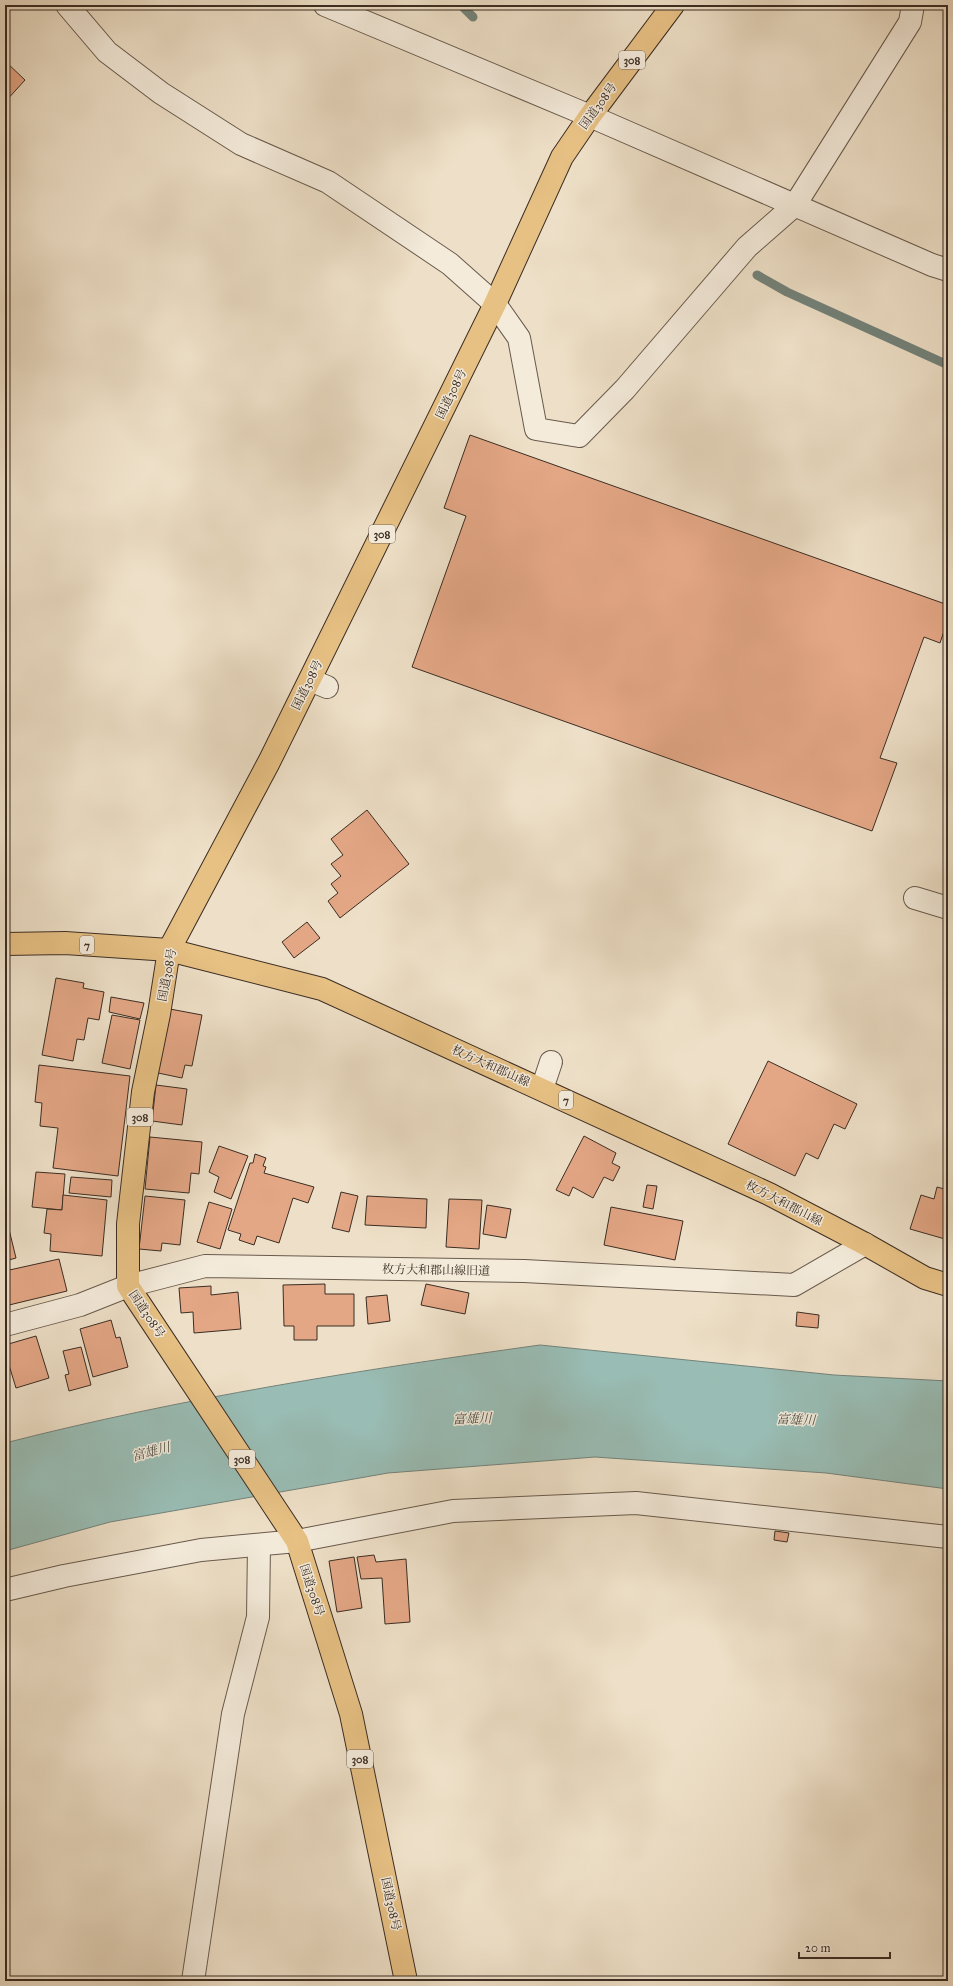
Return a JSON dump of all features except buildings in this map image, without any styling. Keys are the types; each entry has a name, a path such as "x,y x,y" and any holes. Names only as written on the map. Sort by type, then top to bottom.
{"main road":[{"name":"国道308号","path":"406,1981 351,1714 297,1541 128,1286 128,1224 143,1092 159,1014 169,950 269,762 318,684 562,157 590,116 673,5"},
{"name":"枚方大和郡山線","path":"5,944 65,943 169,950 322,989 769,1194 865,1244 925,1278 948,1285"}],"street":[{"path":"67,5 108,52 161,93 241,144 328,182 450,264 495,304 519,338 536,429 579,436 625,389 747,247 794,206 910,22 913,5"},
{"path":"325,5 590,116 794,206 948,270"},
{"path":"915,898 948,908"},
{"path":"542,1089 551,1062"},
{"name":"枚方大和郡山線旧道","path":"5,1325 80,1305 128,1286 205,1266 524,1271 794,1285 865,1244"},
{"path":"5,1590 64,1576 201,1550 297,1541 453,1511 636,1503 948,1537"},
{"path":"193,1981 233,1714 258,1617 259,1545"}],"water":[{"name":"富雄川","path":"540,1345 834,1375 948,1381 948,1489 826,1473 595,1457 388,1473 110,1522 5,1551 5,1443 138,1412 271,1386"}],"waterway":[{"path":"461,5 473,17"},
{"path":"757,275 787,292 948,365"}]}
